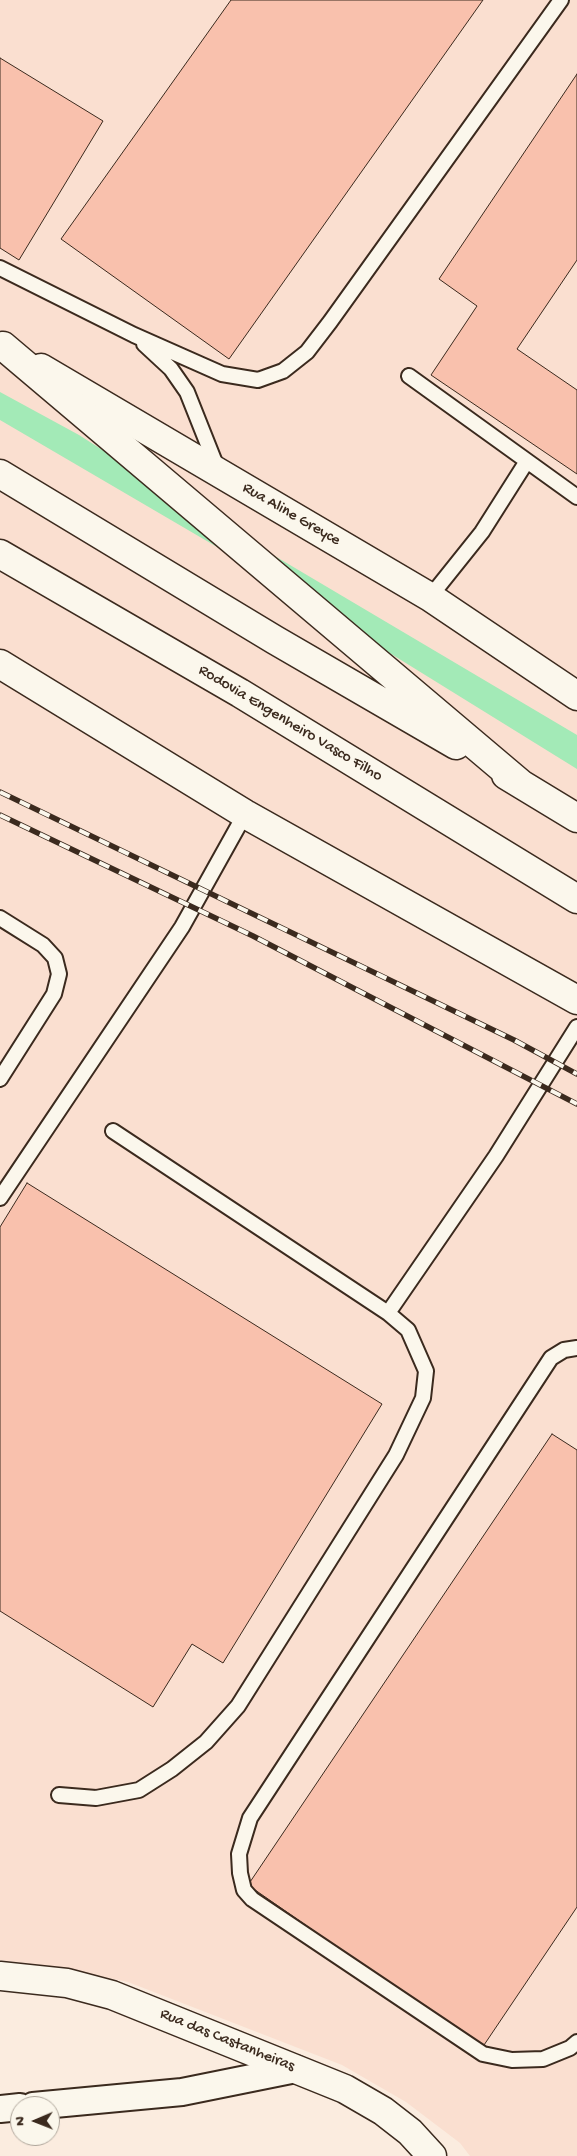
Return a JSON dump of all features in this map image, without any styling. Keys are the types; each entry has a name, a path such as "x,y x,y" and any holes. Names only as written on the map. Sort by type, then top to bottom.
{"main road":[{"name":"Rua Aline Greyce","path":"1,345 430,597 577,696"},
{"path":"1,345 522,784"},
{"path":"0,474 275,640 577,818"},
{"name":"Rodovia Engenheiro Vasco Filho","path":"0,554 240,693 577,899"},
{"path":"0,664 245,814 577,1000"},
{"name":"Rua das Castanheiras","path":"0,1976 67,1983 112,1996 345,2088 383,2111 410,2132 432,2156"}],"street":[{"path":"60,2103 182,2092 296,2069"}],"lane":[{"path":"0,268 134,335 222,374 258,380 283,370 306,352 330,322 561,0"},
{"path":"134,335 171,369 187,392 220,473"},
{"path":"409,376 577,497"},
{"path":"430,597 482,532 527,461"},
{"path":"0,1198 182,928 245,814"},
{"path":"0,918 43,945 55,958 60,974 54,994 0,1079"},
{"path":"388,1313 492,1162 577,1027"},
{"path":"59,1795 96,1798 139,1790 172,1769 206,1742 238,1706 396,1455 423,1398 426,1371 408,1330 388,1313 113,1131"},
{"path":"577,1348 564,1350 551,1358 250,1818 239,1854 240,1873 244,1890 252,1899 483,2054 512,2060 543,2059 570,2048 577,2042"}],"shaded area":[{"path":"0,0 577,0 577,2156 470,2156 460,2143 406,2102 342,2065 128,1982 65,1969 0,1960"}],"green space":[{"path":"0,392 79,435 187,504 577,735 577,769 241,561 0,420"}],"building":[{"path":"231,0 483,0 229,359 61,239"},
{"path":"0,58 103,121 19,260 0,248"},
{"path":"577,74 577,260 517,349 577,390 577,474 431,375 477,306 439,279"},
{"path":"27,1183 382,1404 223,1663 192,1644 153,1707 0,1611 0,1227"},
{"path":"552,1434 577,1450 577,1907 482,2048 248,1885"}],"railway":[{"path":"0,792 514,1040 577,1074"},
{"path":"0,815 253,936 577,1104"}]}
